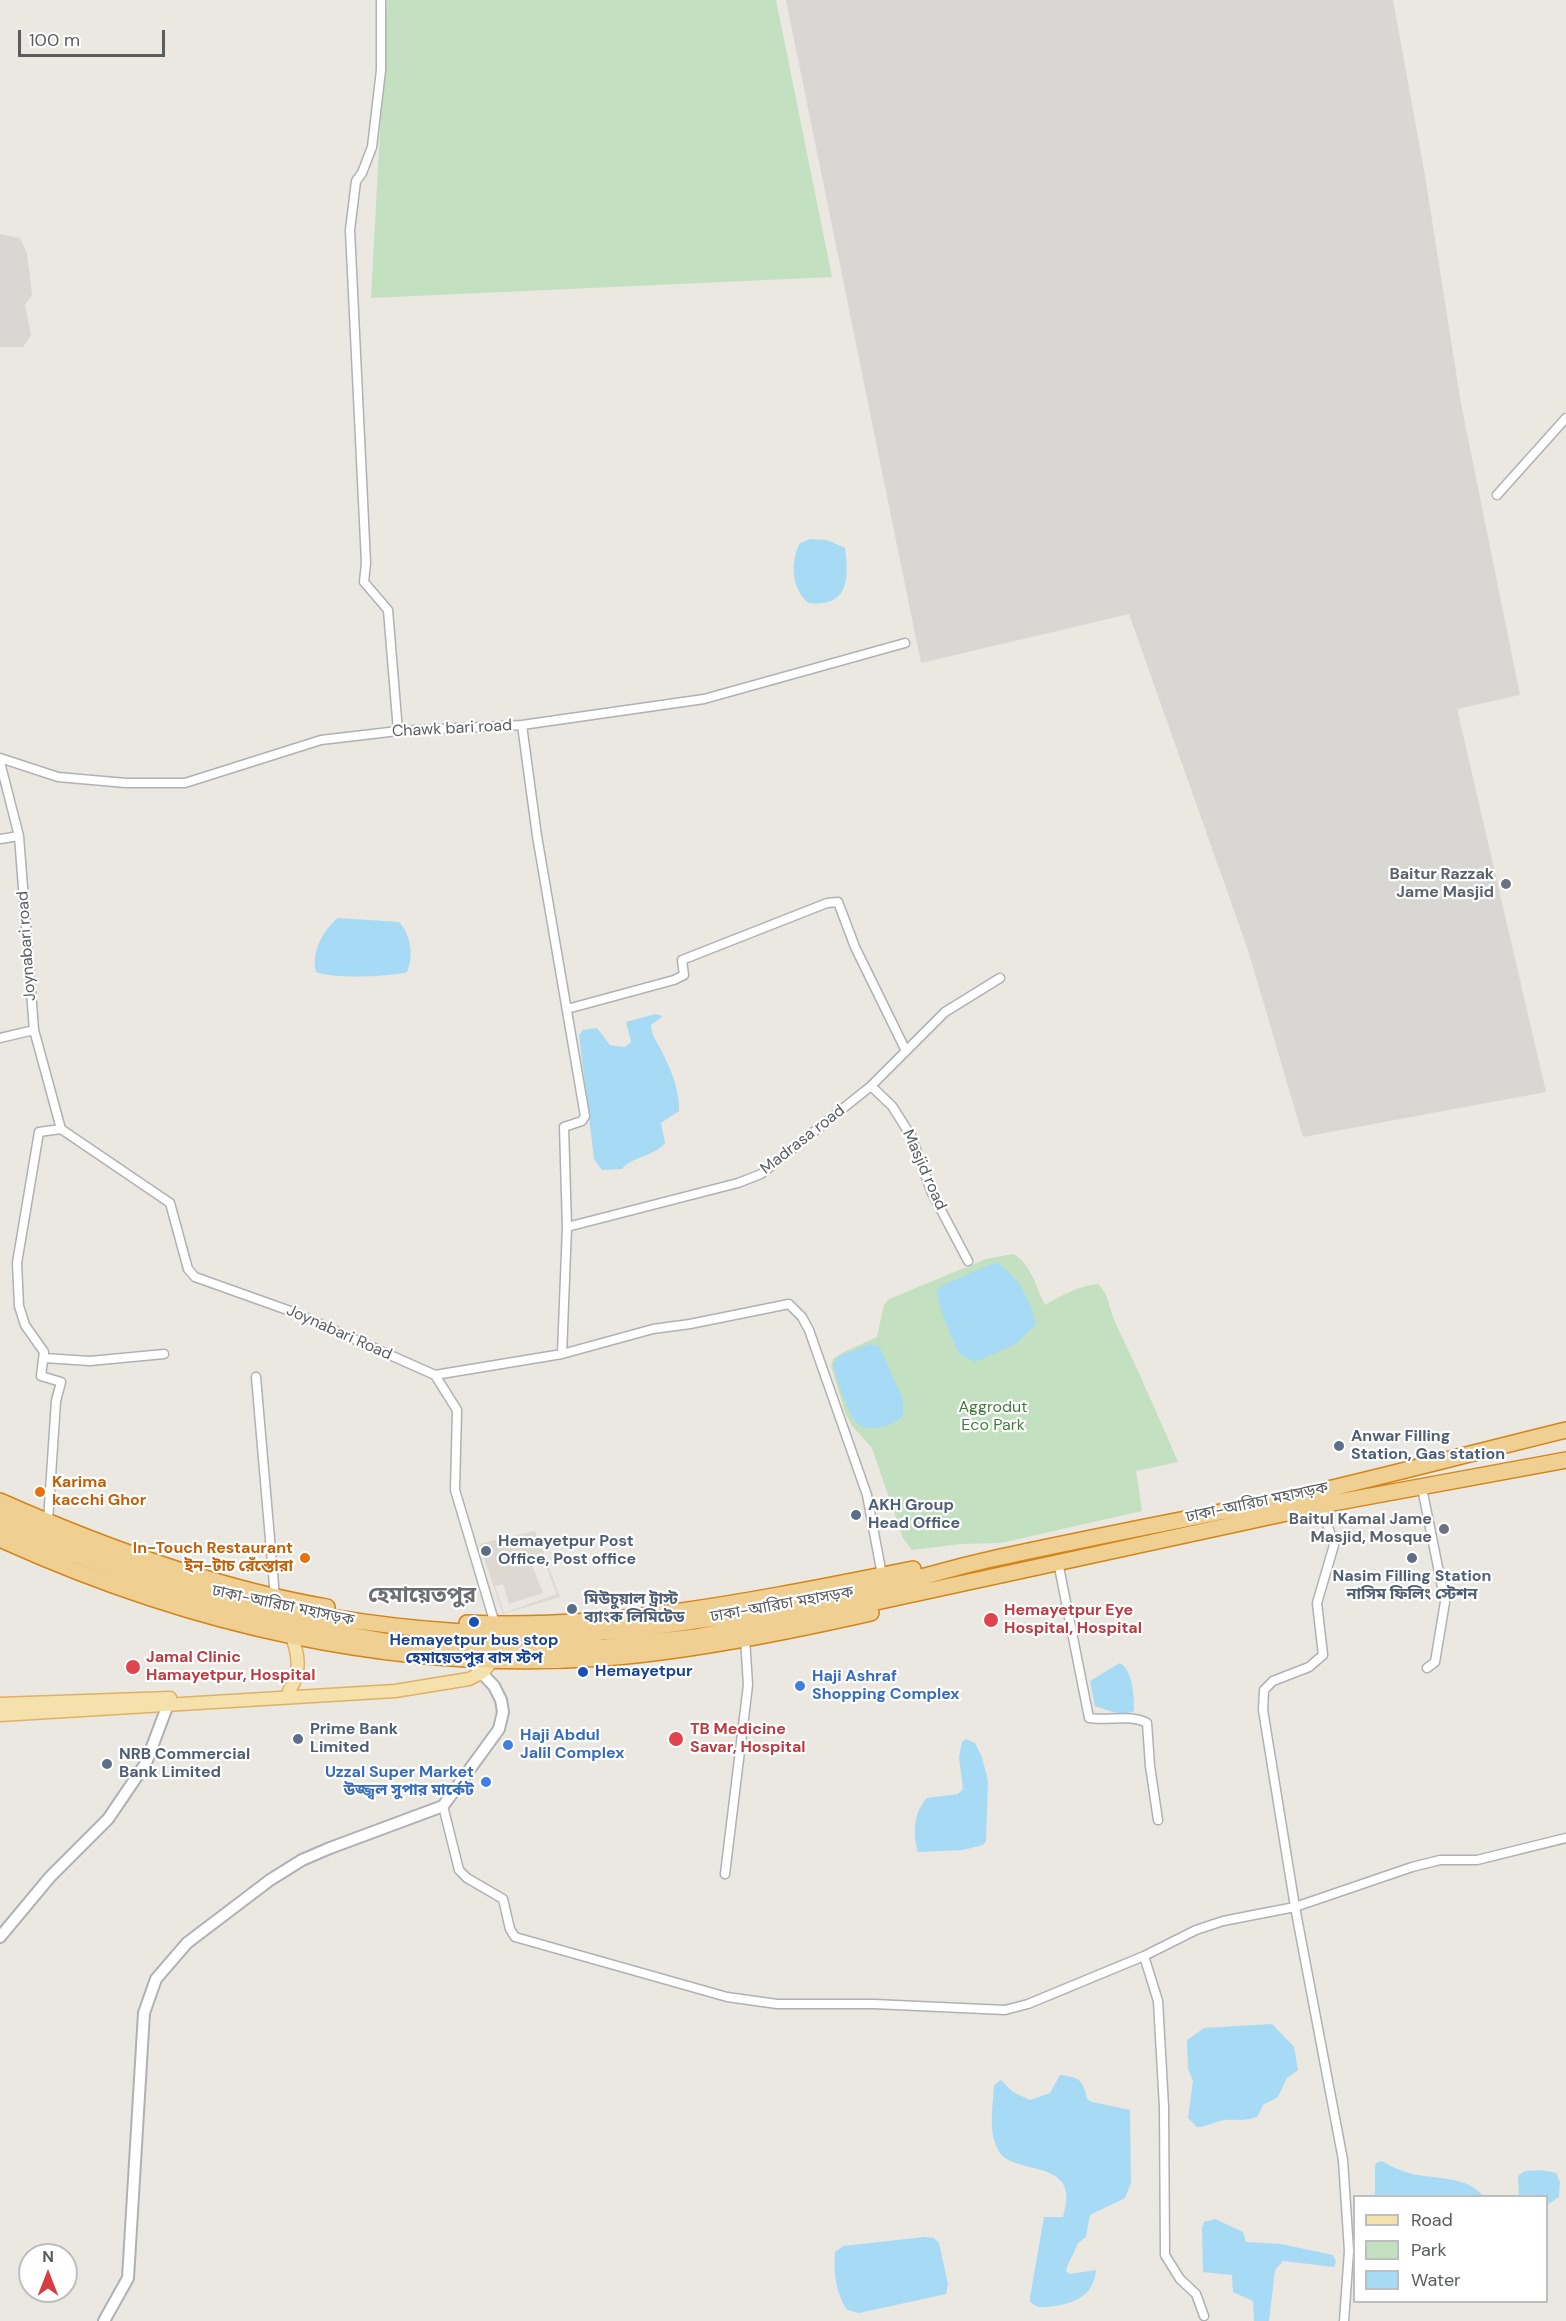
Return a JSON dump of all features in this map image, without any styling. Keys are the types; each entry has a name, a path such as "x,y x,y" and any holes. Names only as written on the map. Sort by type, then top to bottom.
{"highway":[{"name":"ঢাকা-আরিচা মহাসড়ক","path":"0,1512 112,1558 206,1591 289,1611 354,1622 498,1635 569,1634 694,1621 794,1605 894,1584 981,1561 1309,1493 1566,1430"},
{"name":"ঢাকা-আরিচা মহাসড়ক","path":"0,1526 194,1600 297,1626 395,1643 489,1649 606,1647 694,1637 867,1604 1321,1505 1422,1488 1510,1468 1566,1460"},
{"path":"0,1501 48,1521 195,1574 275,1597 372,1615 495,1624 536,1625 632,1618 699,1609 935,1565 981,1561"},
{"path":"0,1539 35,1555 213,1618 292,1637 399,1655 483,1665 654,1653 841,1620 959,1594 988,1577"}],"main road":[{"path":"289,1691 297,1680 298,1665 297,1650 292,1637"},
{"path":"0,1704 167,1703 394,1683 466,1671 483,1665"},
{"path":"0,1715 167,1703 395,1691 468,1679 483,1665"}],"street":[{"path":"381,0 381,70 372,147 363,174 356,181 350,230 354,265 353,308 360,385 366,563 364,582 388,610 398,731"},
{"path":"1497,495 1566,418"},
{"name":"Chawk bari road","path":"0,760 58,777 126,783 186,783 321,740 398,731 522,725 704,699 905,643"},
{"path":"522,725 537,836 585,1116 582,1121 564,1127 567,1227 562,1354"},
{"name":"Joynabari road","path":"0,760 19,836 34,1030 61,1129"},
{"path":"0,839 19,836"},
{"path":"567,1009 674,980 684,975 682,960 827,903 838,902 855,948 906,1051"},
{"name":"Madrasa road","path":"567,1227 738,1183 761,1174 871,1086 945,1012 1000,978"},
{"path":"0,1038 34,1030"},
{"name":"Masjid road","path":"871,1086 892,1106 911,1136 932,1193 968,1261"},
{"path":"48,1521 56,1401 61,1382 40,1376 44,1355 25,1325 20,1306 17,1263 39,1132 61,1129"},
{"name":"Joynabari Road","path":"61,1129 170,1203 188,1269 195,1277 293,1312 435,1375"},
{"path":"495,1624 455,1490 457,1410 435,1375 562,1354 652,1329 717,1319 784,1304 792,1306 809,1330 867,1495 882,1575"},
{"path":"44,1355 90,1361 164,1354"},
{"path":"256,1377 275,1597"},
{"path":"1422,1488 1445,1602 1436,1662 1427,1668"},
{"path":"1321,1505 1334,1545 1317,1603 1323,1655 1309,1667 1273,1681 1264,1690 1263,1710 1295,1907 1342,2160 1349,2251 1344,2321"},
{"path":"1058,1562 1089,1718 1105,1721 1140,1718 1148,1723 1150,1766 1158,1820"},
{"path":"725,1874 748,1685 744,1637"},
{"path":"104,2321 129,2278 144,2013 156,1979 187,1943 270,1880 303,1860 443,1806 499,1729 503,1712 501,1700 483,1665"},
{"path":"0,1937 50,1877 108,1819 146,1763 167,1703"},
{"path":"443,1806 459,1870 467,1878 503,1899 510,1929 515,1936 727,1996 777,2004 874,2004 1005,2010 1028,2004 1144,1956 1196,1930 1223,1921 1295,1907 1412,1867 1440,1860 1477,1860 1566,1838"},
{"path":"1144,1956 1158,2001 1164,2107 1165,2255 1180,2279 1197,2294 1204,2316"}],"shaded area":[{"path":"786,0 1393,0 1425,176 1461,404 1520,695 1457,709 1546,1092 1303,1137 1248,950 1129,614 921,663"},
{"path":"0,234 20,238 27,253 32,295 25,305 31,335 23,347 0,347"},
{"path":"535,1531 560,1597 503,1614 479,1544","holes":["541,1553 557,1594 504,1613 495,1586 503,1584 509,1604 543,1593 529,1558"]}],"green space":[{"path":"387,0 776,0 832,277 371,298"},
{"name":"Aggrodut Eco Park","path":"1013,1254 1029,1270 1045,1305 1064,1294 1084,1287 1098,1284 1102,1288 1178,1462 1136,1471 1142,1511 1001,1543 961,1544 912,1550 903,1538 872,1448 853,1427 846,1415 831,1366 833,1359 877,1337 884,1305 889,1299 986,1259"}],"water":[{"path":"810,539 827,540 845,548 847,570 844,589 839,596 822,603 809,603 803,597 794,575 795,558 800,543"},
{"path":"338,918 399,922 410,945 407,972 388,975 334,976 316,972 315,957 319,942"},
{"path":"655,1014 663,1016 651,1025 651,1029 673,1076 679,1111 661,1123 665,1143 660,1148 631,1161 622,1169 602,1170 594,1159 579,1035 583,1030 597,1028 610,1045 625,1047 631,1042 626,1022"},
{"path":"996,1262 1017,1281 1030,1305 1036,1324 1016,1344 975,1362 959,1354 943,1314 937,1290 945,1284"},
{"path":"871,1344 879,1346 903,1399 903,1416 880,1428 867,1428 856,1422 849,1411 833,1364 839,1356"},
{"path":"1120,1663 1128,1672 1132,1684 1134,1711 1129,1713 1114,1712 1095,1706 1090,1681"},
{"path":"966,1739 975,1743 982,1757 988,1781 986,1841 983,1845 963,1850 918,1852 915,1824 922,1804 927,1798 958,1794 963,1789 959,1757 962,1742"},
{"path":"1272,2024 1294,2047 1298,2070 1287,2078 1278,2097 1263,2105 1258,2116 1246,2120 1221,2121 1197,2127 1188,2118 1193,2081 1188,2069 1187,2040 1204,2028"},
{"path":"1060,2075 1073,2077 1080,2081 1088,2100 1092,2102 1130,2110 1131,2183 1125,2198 1090,2215 1086,2237 1078,2243 1068,2265 1066,2271 1070,2274 1096,2270 1090,2288 1084,2295 1068,2303 1038,2307 1030,2302 1030,2297 1044,2217 1063,2217 1067,2197 1063,2184 1055,2176 1017,2164 998,2150 992,2127 994,2085 1001,2080 1013,2092 1030,2100 1050,2093"},
{"path":"1382,2161 1412,2174 1460,2182 1482,2195 1375,2195 1376,2163"},
{"path":"1541,2170 1556,2173 1560,2182 1559,2197 1548,2204 1548,2195 1519,2195 1518,2176 1525,2171"},
{"path":"1215,2219 1243,2232 1246,2242 1281,2244 1333,2255 1336,2262 1334,2267 1283,2261 1275,2270 1269,2321 1254,2321 1253,2301 1233,2292 1232,2275 1203,2272 1202,2228 1204,2222"},
{"path":"924,2237 934,2238 939,2243 948,2284 946,2294 859,2313 847,2310 836,2282 835,2252 843,2246"}],"place":[{"name":"Baitur Razzak Jame Masjid","path":"1506,884"},
{"name":"Anwar Filling Station, Gas station","path":"1339,1446"},
{"name":"Karima kacchi Ghor","path":"40,1492"},
{"name":"AKH Group Head Office","path":"856,1515"},
{"name":"Baitul Kamal Jame Masjid, Mosque","path":"1444,1529"},
{"name":"Hemayetpur Post Office, Post office","path":"486,1551"},
{"name":"In-Touch Restaurant ইন-টাচ রেঁস্তোরা","path":"305,1558"},
{"name":"Nasim Filling Station নাসিম ফিলিং স্টেশন","path":"1412,1558"},
{"name":"মিউচুয়াল ট্রাস্ট ব্যাংক লিমিটেড","path":"572,1609"},
{"name":"Hemayetpur Eye Hospital, Hospital","path":"991,1620"},
{"name":"Hemayetpur bus stop হেমায়েতপুর বাস স্টপ","path":"474,1622"},
{"name":"Jamal Clinic Hamayetpur, Hospital","path":"133,1667"},
{"name":"Hemayetpur","path":"583,1672"},
{"name":"Haji Ashraf Shopping Complex","path":"800,1686"},
{"name":"Prime Bank Limited","path":"298,1739"},
{"name":"TB Medicine Savar, Hospital","path":"676,1739"},
{"name":"Haji Abdul Jalil Complex","path":"508,1745"},
{"name":"NRB Commercial Bank Limited","path":"107,1764"},
{"name":"Uzzal Super Market উজ্জ্বল সুপার মার্কেট","path":"486,1782"}],"district":[{"name":"হেমায়েতপুর","path":"422,1596"}]}
